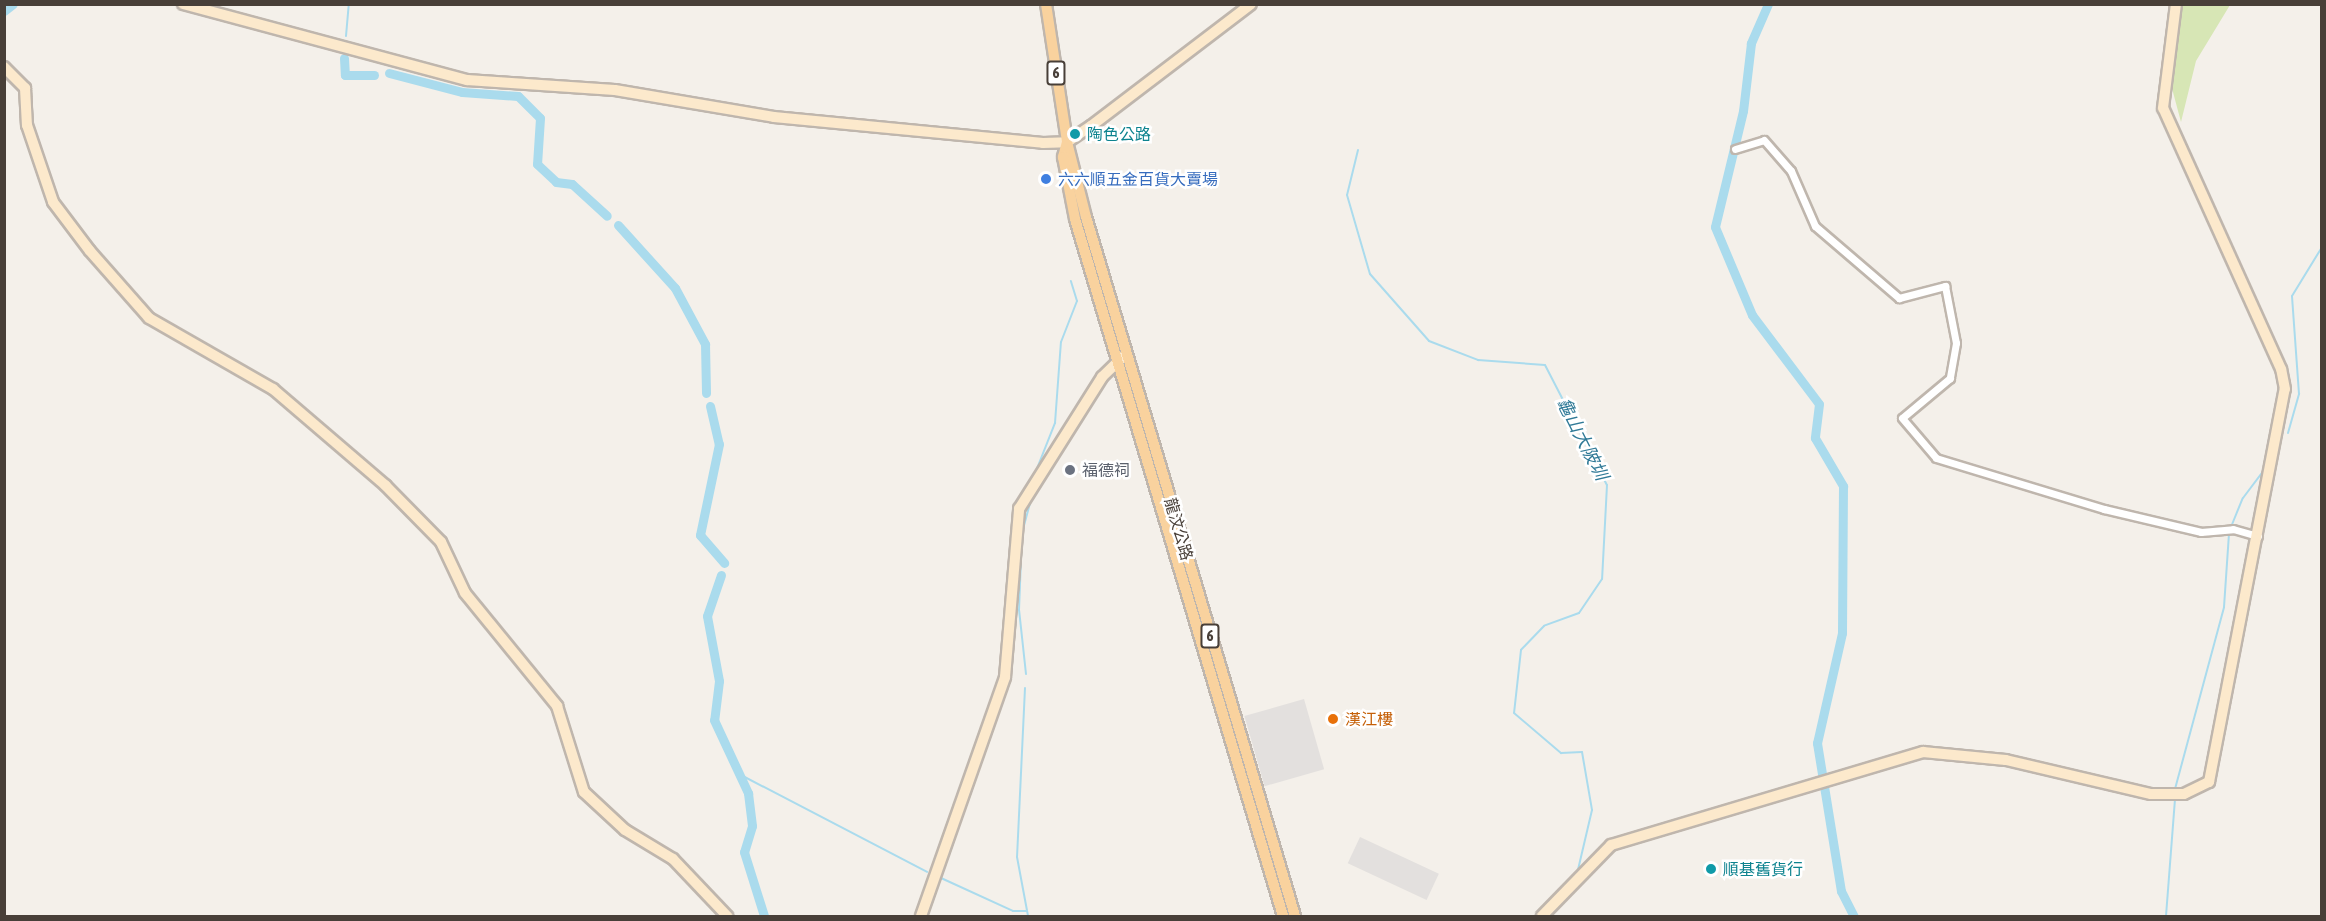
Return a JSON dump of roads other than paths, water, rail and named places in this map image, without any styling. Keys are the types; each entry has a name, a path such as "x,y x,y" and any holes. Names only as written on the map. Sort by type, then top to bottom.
{"main road":[{"name":"龍汶公路","path":"1046,4 1067,142 1127,355 1295,916"},
{"name":"龍汶公路","path":"1067,142 1064,157 1075,219 1115,360 1283,916"},
{"path":"1229,739 1240,735"}],"street":[{"path":"183,4 467,80 615,90 774,117 1067,142 1251,4"},
{"path":"1542,916 1611,845 1819,780 1923,752 2006,760 2175,794 2209,782 2260,537 2285,389 2281,369 2163,108 2176,4"},
{"path":"4,68 25,88 27,125 53,202 90,251 149,318 273,389 385,485 441,542 465,593 557,706 584,792 625,830 673,859 728,916"},
{"path":"1734,149 1764,140 1791,171 1815,226 1899,298 1945,286 1956,343 1950,378 1902,418 1936,458 2104,509 2201,532 2233,529 2260,537"},
{"path":"921,916 1005,677 1019,509 1115,360 1127,355"}],"waterway":[{"path":"4,11 13,4"},
{"path":"346,36 349,4"},
{"path":"1768,4 1751,43 1743,111 1715,227 1752,315 1819,404 1815,438 1843,486 1842,633 1817,743 1841,891 1854,916"},
{"path":"344,58 345,75 374,75"},
{"path":"389,73 462,92 518,96 540,118 537,164 556,182 572,184 607,216"},
{"name":"龜山大陂圳","path":"1358,150 1347,195 1370,274 1429,341 1478,360 1545,365 1607,485 1602,579 1579,613 1544,626 1521,650 1514,713 1561,753 1582,752 1592,810 1577,874"},
{"path":"618,225 675,288 705,344 706,393"},
{"path":"2288,433 2299,394 2292,296 2322,247"},
{"path":"1036,471 1055,423 1061,342 1077,301 1071,281"},
{"path":"710,406 719,444 700,535 724,563"},
{"path":"2231,527 2243,498 2266,468"},
{"path":"1026,674 1019,610 1022,533 1030,503"},
{"path":"2175,789 2224,607 2229,533"},
{"path":"721,575 707,616 719,681 714,720 748,793 752,826 744,852 764,916"},
{"path":"1025,688 1017,857 1028,916"},
{"path":"739,774 927,872"},
{"path":"2166,916 2175,798"},
{"path":"941,878 1013,911 1027,911"}],"place":[{"name":"陶色公路","path":"1075,134"},
{"name":"六六順五金百貨大賣場","path":"1046,179"},
{"name":"福德祠","path":"1070,470"},
{"name":"漢江樓","path":"1333,719"},
{"name":"順基舊貨行","path":"1711,869"}]}
